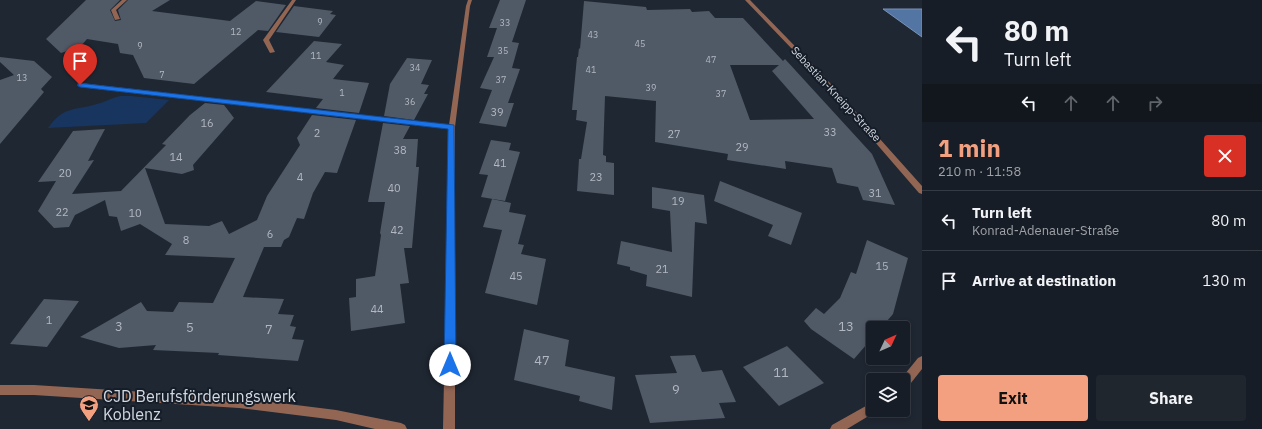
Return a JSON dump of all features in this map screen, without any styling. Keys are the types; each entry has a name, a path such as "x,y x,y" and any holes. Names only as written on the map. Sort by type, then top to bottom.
{"street":[{"path":"117,19 113,10 125,0"},
{"path":"272,52 266,40 294,0"},
{"path":"449,429 452,127 470,0"},
{"name":"Sebastian-Kneipp-Straße","path":"747,0 819,74 922,191"},
{"path":"80,85 452,127"},
{"path":"910,376 922,361"},
{"path":"0,390 34,390 239,403 336,415 401,429"},
{"path":"836,429 866,411"}],"shaded area":[{"path":"883,9 922,9 922,37"},
{"path":"120,96 169,100 146,123 48,128 59,116 70,110 100,103"}],"building":[{"path":"86,0 120,0 110,10 115,21 121,20 118,10 128,0 170,0 152,11 230,21 256,1 286,5 268,31 258,30 194,84 144,78 133,55 120,53 118,44 87,39 80,47 61,53 46,39"},
{"path":"500,0 526,0 512,42 519,43 512,68 520,69 508,103 514,103 506,127 479,123 492,90 480,88 494,57 487,57 497,28 489,28"},
{"path":"584,1 646,7 647,10 690,9 692,12 709,11 715,18 743,18 783,61 785,59 872,154 895,205 863,200 858,187 837,183 832,168 785,161 786,169 727,160 728,154 655,142 656,101 605,96 603,155 606,156 606,162 614,163 614,195 577,191 579,159 581,159 587,122 576,120 577,110 572,110 577,57 579,48 580,49","holes":["730,65 779,65 772,71 814,119 750,120"]},
{"path":"294,6 333,11 330,14 336,15 319,37 276,32"},
{"path":"314,41 342,44 326,62 344,65 333,79 369,83 359,113 316,108 323,99 266,92"},
{"path":"0,57 34,61 52,77 41,89 44,92 0,144 0,80 14,75 0,62"},
{"path":"407,58 432,60 421,84 429,85 424,94 428,94 414,120 384,116 390,84"},
{"path":"205,103 224,105 234,118 193,165 194,170 182,174 145,168 165,224 209,226 222,221 229,234 257,220 267,196 300,145 297,138 312,115 356,120 337,173 325,172 313,193 304,219 297,218 289,237 284,240 281,247 264,247 243,297 284,299 278,314 294,315 290,326 296,327 292,339 304,340 298,361 218,355 219,353 153,350 156,345 119,348 80,337 141,302 147,311 173,312 179,302 213,303 235,258 165,255 172,244 140,224 121,231 117,217 109,216 105,200 75,215 69,227 54,228 38,211 56,181 38,182 73,131 105,129 88,161 94,160 72,194 121,191 166,145 162,144 190,115"},
{"path":"383,123 410,126 403,139 418,139 416,167 419,167 412,248 404,248 409,283 400,284 405,323 351,331 349,298 356,297 356,279 375,276 385,202 368,202"},
{"path":"491,140 511,143 509,150 520,152 505,201 481,197 488,175 479,174"},
{"path":"720,181 802,213 791,245 768,236 773,225 714,201"},
{"path":"652,187 704,195 707,224 695,222 692,297 646,286 647,275 630,270 630,267 617,264 621,241 672,252 670,211 652,208"},
{"path":"492,199 511,203 509,212 526,215 518,244 524,245 521,254 546,259 537,305 485,293 502,230 483,227"},
{"path":"867,240 908,258 893,314 887,321 866,321 866,345 854,359 811,329 804,321 816,308 824,314 840,298 851,272 856,274"},
{"path":"44,299 79,301 47,347 10,344"},
{"path":"524,329 569,340 565,366 615,377 612,410 579,401 580,396 514,380"},
{"path":"787,346 824,383 779,406 743,367"},
{"path":"695,355 702,372 722,370 736,402 719,403 725,418 650,423 635,375 677,373 670,356"}],"place":[{"name":"CJD Berufsförderungswerk Koblenz","path":"89,422"}],"route":[{"path":"80,85 452,127 450,365"}]}
